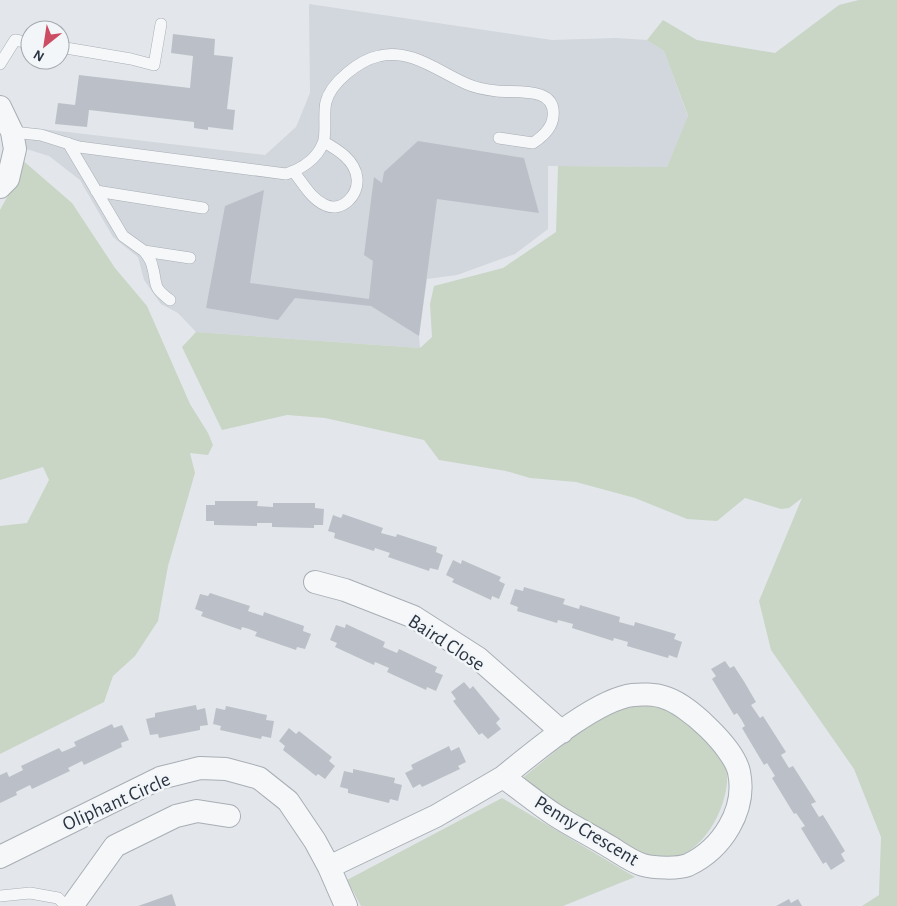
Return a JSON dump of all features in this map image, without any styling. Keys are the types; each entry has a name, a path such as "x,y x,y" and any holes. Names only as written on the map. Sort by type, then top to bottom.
{"street":[{"path":"0,108 12,132 15,149 8,178 0,186"},
{"name":"Baird Close","path":"315,582 345,590 414,617 478,658 562,732"},
{"name":"Penny Crescent","path":"329,867 436,816 503,777 600,706 632,695 663,697 686,708 708,727 726,749 739,771 740,791 734,819 721,838 707,853 687,865 665,868 642,865 555,815 503,777"},
{"name":"Oliphant Circle","path":"0,857 160,778 200,768 226,769 259,778 288,801 315,841 346,906"},
{"path":"72,906 115,846 176,816 197,811 229,816"}],"lane":[{"path":"70,49 131,58 154,65 161,24"},
{"path":"0,64 16,40 20,41"},
{"path":"12,132 41,134 79,147 286,174 300,169 313,158 324,142 326,100 340,79 356,66 378,56 398,54 421,61 470,86 496,91 538,94 549,100 554,112 553,121 546,133 538,140 533,143 499,138"},
{"path":"293,172 314,198 324,205 333,208 344,205 351,198 356,187 357,177 350,161 340,150 324,142"},
{"path":"68,143 123,236 144,251 152,264 157,288 161,294 170,300"},
{"path":"96,191 203,208"},
{"path":"144,251 190,258"},
{"path":"0,896 30,893 58,898 66,906"}],"shaded area":[{"path":"309,4 552,40 616,38 647,40 664,51 688,117 667,167 548,166 548,229 515,254 457,275 427,279 419,336 420,348 196,332 178,313 161,304 144,280 138,257 113,237 80,180 49,156 20,147 16,126 265,155 296,127 310,93"}],"green space":[{"path":"859,0 897,0 897,906 862,906 879,895 881,837 854,769 771,650 759,601 802,498 789,508 781,509 745,498 717,521 687,519 635,498 576,482 530,478 506,471 439,460 424,440 325,418 287,415 222,430 182,347 196,332 420,348 432,337 430,304 434,286 503,268 556,232 558,166 667,167 688,116 664,51 647,40 663,20 697,40 775,53 839,5"},
{"path":"20,158 72,203 115,268 147,306 190,404 208,433 213,445 208,455 190,453 195,473 168,566 158,621 135,656 113,676 104,702 0,754 0,526 27,523 49,480 43,467 0,480 0,210 11,190"},
{"path":"643,704 666,708 679,714 713,748 727,772 727,786 723,801 718,816 710,830 688,852 675,858 654,858 632,850 520,780 568,741 610,712"},
{"path":"502,798 635,877 563,906 361,906 347,880"}],"building":[{"path":"173,34 215,39 214,55 233,57 227,109 235,110 233,130 208,127 208,130 194,128 194,122 89,110 87,127 55,124 58,103 75,105 79,75 190,88 193,56 171,53"},
{"path":"418,141 524,158 539,213 437,199 419,336 371,306 295,298 278,320 206,308 225,206 264,190 250,283 369,299 373,261 364,255 374,177 382,183 384,172"},
{"path":"215,501 258,501 257,506 273,507 273,503 315,503 315,508 324,509 323,525 314,525 314,528 272,527 272,523 257,523 257,526 214,525 214,521 206,521 206,505 215,505"},
{"path":"343,514 383,528 381,533 396,537 397,534 437,547 436,552 443,555 438,570 430,568 429,571 388,557 390,553 375,548 374,551 334,538 335,533 328,531 333,515 341,518"},
{"path":"453,560 461,564 462,560 501,577 499,581 505,584 499,599 492,596 491,600 452,582 454,579 446,575"},
{"path":"524,587 565,599 563,604 579,609 580,605 620,617 619,622 634,626 635,622 676,634 674,639 682,642 677,658 669,655 668,658 627,646 628,642 614,638 613,641 572,628 573,624 558,620 557,623 517,611 518,607 510,604 515,589 523,591"},
{"path":"210,593 250,606 248,611 263,616 264,612 304,626 303,631 311,634 305,649 297,647 296,650 255,636 257,632 249,629 242,627 241,630 201,616 203,612 195,609 200,594 208,596"},
{"path":"346,624 385,642 383,647 397,653 399,649 437,667 435,672 443,675 436,691 427,687 426,690 387,672 389,668 375,662 374,665 335,647 337,643 330,640 336,625 345,628"},
{"path":"725,661 730,668 734,666 745,683 756,702 751,705 760,718 763,716 786,752 781,755 789,768 793,766 816,802 811,804 819,817 823,815 845,851 841,854 845,861 831,870 826,862 823,864 801,828 805,826 796,813 794,814 772,778 775,776 767,763 764,765 742,728 745,726 741,719 737,713 734,715 712,679 716,676 711,669"},
{"path":"464,682 470,689 473,686 500,719 496,723 501,729 488,739 482,733 479,735 453,701 456,699 451,692"},
{"path":"196,705 197,710 205,708 208,725 200,726 200,730 159,738 158,734 150,735 146,719 155,717 155,713"},
{"path":"226,706 267,715 266,720 274,721 271,738 262,736 261,739 220,730 221,726 213,724 216,708 225,710"},
{"path":"112,724 114,728 122,725 129,740 121,743 122,747 84,765 82,761 68,768 70,771 32,789 30,785 16,792 17,795 0,803 0,775 7,772 9,777 23,770 21,766 59,748 62,752 76,746 74,742"},
{"path":"289,728 296,734 299,731 332,757 329,761 335,766 325,779 318,774 316,776 283,750 285,746 279,741"},
{"path":"449,746 451,751 459,747 466,762 458,766 460,769 422,787 420,784 413,788 405,773 413,769 411,765"},
{"path":"353,769 395,778 394,783 402,785 398,801 390,799 389,803 348,793 348,789 340,787 344,771 353,773"},
{"path":"172,894 176,906 138,906"},
{"path":"789,899 791,903 798,899 802,906 776,906"}]}
